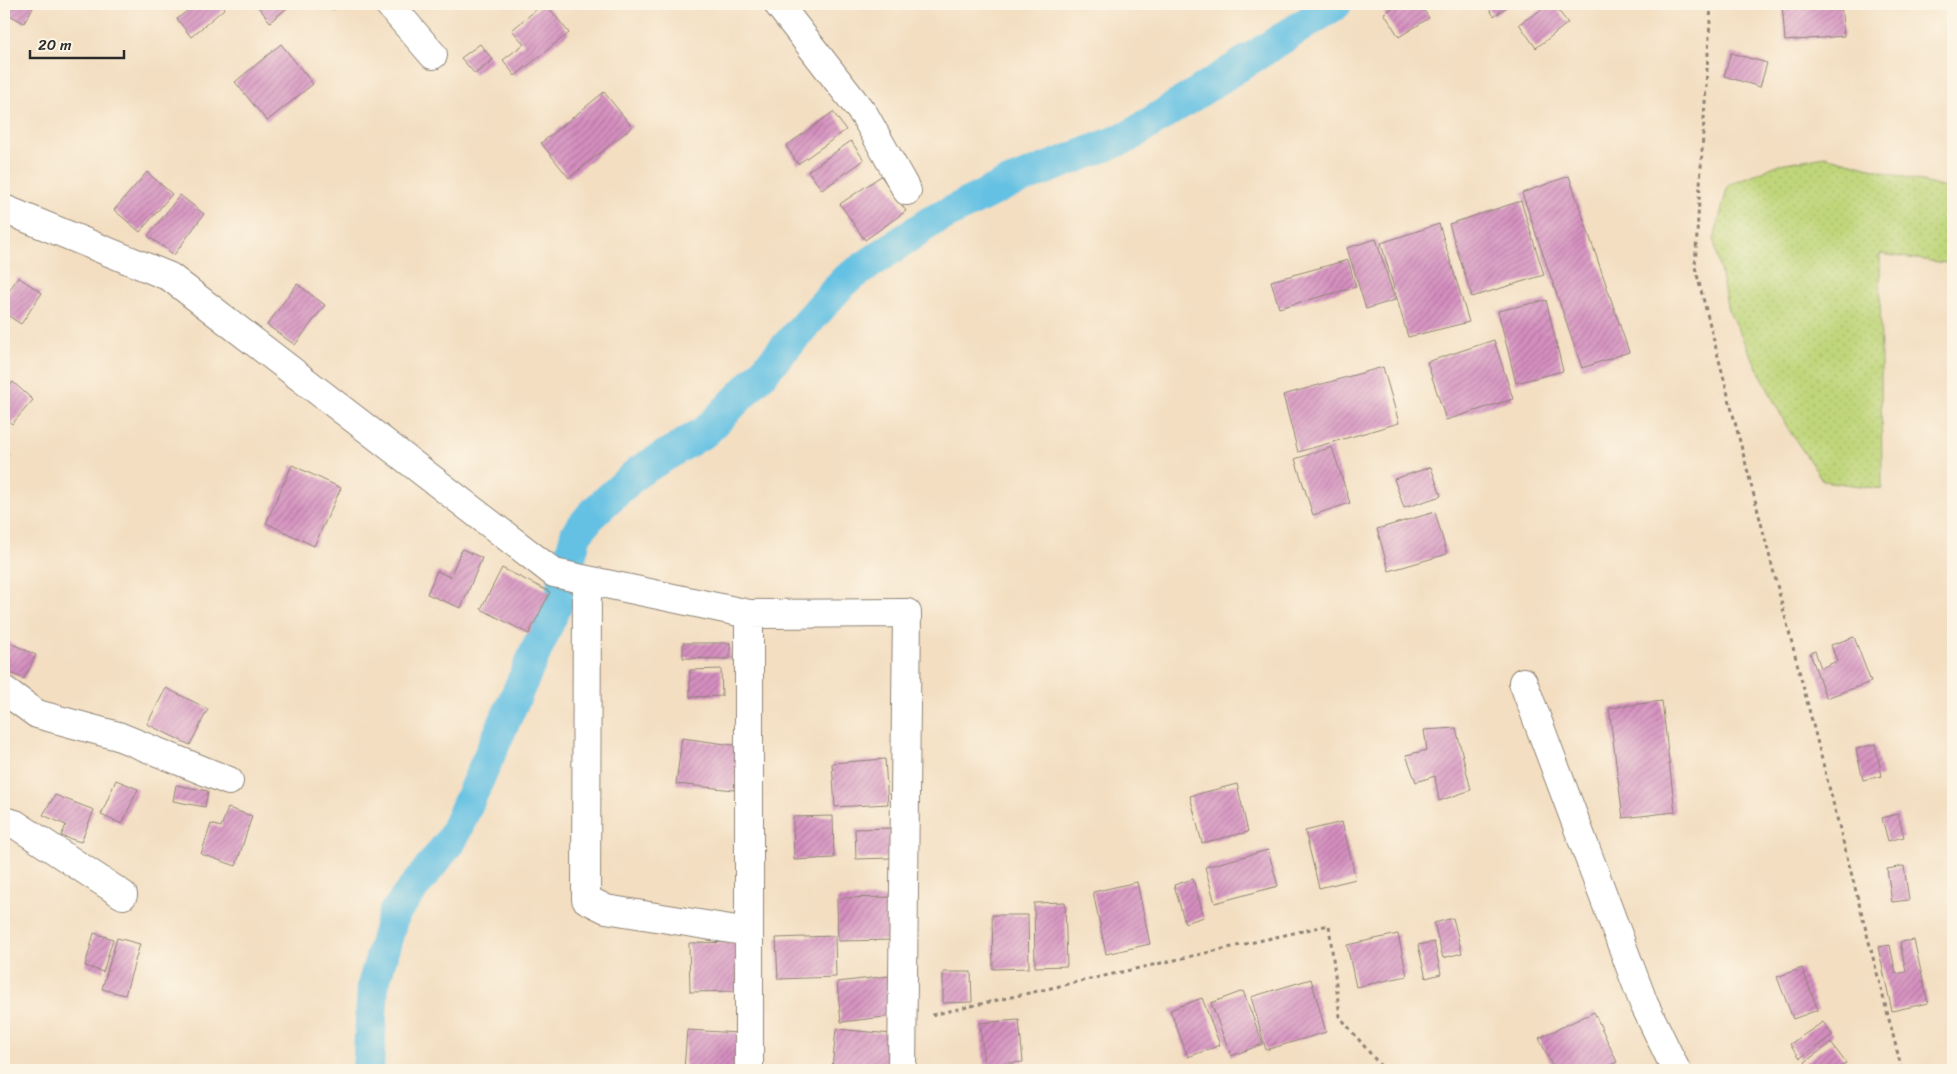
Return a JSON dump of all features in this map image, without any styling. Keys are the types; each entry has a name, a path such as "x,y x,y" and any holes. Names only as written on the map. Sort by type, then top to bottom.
{"street":[{"path":"389,4 433,55"},
{"path":"778,4 864,116 907,190"},
{"path":"4,209 170,277 554,573 749,614 907,613 902,1070"},
{"path":"586,580 586,899 606,908 749,932"},
{"path":"749,614 749,1070"},
{"path":"1523,682 1644,1004 1676,1070"},
{"path":"4,690 37,714 118,736 230,781"},
{"path":"4,821 15,824 123,895"}],"path":[{"path":"1712,4 1696,267 1902,1070"},
{"path":"902,1022 1329,925 1340,1017 1384,1070"}],"green space":[{"path":"1825,156 1953,190 1953,264 1880,254 1882,489 1823,481 1787,427 1728,310 1714,240 1728,185 1780,164"}],"building":[{"path":"7,4 35,4 24,23 4,12"},
{"path":"196,4 222,4 225,8 191,37 177,19"},
{"path":"256,4 292,4 270,22"},
{"path":"328,4 341,4 333,10"},
{"path":"543,4 546,4 569,33 515,76 503,60 524,44 512,30"},
{"path":"1400,4 1420,4 1429,18 1399,37 1384,13"},
{"path":"1486,4 1511,4 1494,16"},
{"path":"1550,4 1553,4 1568,23 1536,48 1519,24"},
{"path":"1782,4 1841,4 1844,36 1785,41"},
{"path":"281,44 313,84 267,121 235,82"},
{"path":"480,44 493,60 475,74 461,58"},
{"path":"1731,53 1767,63 1760,87 1724,76"},
{"path":"604,92 632,127 569,178 541,143"},
{"path":"833,112 846,130 798,164 786,146"},
{"path":"851,141 864,160 822,190 808,171"},
{"path":"147,172 172,194 140,232 114,210"},
{"path":"881,176 906,211 865,240 840,204"},
{"path":"1569,176 1629,352 1582,368 1522,193"},
{"path":"180,195 204,214 174,255 148,236"},
{"path":"1521,201 1544,275 1472,297 1449,224"},
{"path":"1439,224 1469,322 1408,337 1381,243"},
{"path":"1376,239 1395,300 1366,309 1347,248"},
{"path":"1348,260 1356,287 1279,308 1271,281"},
{"path":"18,277 42,293 21,324 4,313 4,299"},
{"path":"297,284 325,305 295,345 267,325"},
{"path":"1546,300 1563,371 1516,383 1498,311"},
{"path":"1494,340 1513,399 1446,420 1427,362"},
{"path":"1383,367 1399,423 1298,452 1283,395"},
{"path":"13,382 33,400 12,424 4,417 4,393"},
{"path":"1332,447 1350,503 1313,515 1295,459"},
{"path":"4,449 9,454 4,459"},
{"path":"292,465 341,488 314,546 266,523"},
{"path":"1431,467 1441,496 1404,508 1394,479"},
{"path":"1435,512 1447,554 1389,571 1377,529"},
{"path":"462,549 482,558 461,608 427,594 437,571 450,577"},
{"path":"502,568 550,592 529,634 481,609"},
{"path":"1854,637 1871,682 1826,698 1810,653 1815,651 1821,668 1837,661 1831,645"},
{"path":"4,640 36,655 24,679 4,670"},
{"path":"683,643 730,643 730,659 683,658"},
{"path":"721,669 722,696 690,697 690,670"},
{"path":"166,688 208,709 190,745 147,724"},
{"path":"1662,701 1675,812 1623,818 1609,708"},
{"path":"1456,728 1471,790 1439,801 1435,776 1416,782 1406,755 1427,750 1424,730"},
{"path":"682,738 740,746 734,790 676,784"},
{"path":"1875,744 1882,776 1863,780 1856,749"},
{"path":"885,759 888,804 835,807 832,763"},
{"path":"116,780 138,789 122,824 101,815"},
{"path":"1237,784 1248,832 1202,843 1190,796"},
{"path":"176,785 208,791 205,807 173,801"},
{"path":"55,795 94,810 81,842 61,836 66,825 43,815"},
{"path":"228,808 252,816 236,866 201,854 211,824 221,827"},
{"path":"1898,814 1904,837 1888,841 1882,818"},
{"path":"833,816 834,858 794,860 793,817"},
{"path":"1342,822 1356,879 1319,888 1305,831"},
{"path":"891,828 891,858 856,859 855,829"},
{"path":"4,841 9,842 5,864 4,864"},
{"path":"1268,850 1278,886 1215,903 1205,867"},
{"path":"1904,866 1909,900 1892,902 1887,869"},
{"path":"1193,879 1204,917 1185,923 1174,885"},
{"path":"1137,882 1150,944 1106,954 1093,892"},
{"path":"896,897 897,940 838,941 837,898"},
{"path":"1065,902 1067,966 1035,967 1034,903"},
{"path":"992,915 1028,915 1029,968 993,969"},
{"path":"1453,918 1462,953 1443,958 1434,923"},
{"path":"94,933 113,939 103,972 85,966"},
{"path":"1398,934 1407,976 1356,987 1347,945"},
{"path":"835,936 836,977 778,979 776,938"},
{"path":"117,938 140,944 125,995 102,989"},
{"path":"1914,940 1928,1003 1892,1011 1878,947 1890,945 1896,974 1906,972 1900,942"},
{"path":"740,942 741,991 690,992 689,943"},
{"path":"1434,942 1441,974 1426,978 1418,945"},
{"path":"1802,968 1818,1010 1793,1019 1777,977"},
{"path":"943,972 971,972 972,1002 943,1003"},
{"path":"889,976 893,1016 841,1022 837,982"},
{"path":"1311,979 1326,1032 1266,1050 1251,997"},
{"path":"1243,991 1263,1044 1231,1056 1211,1003"},
{"path":"1202,998 1220,1045 1188,1057 1170,1010"},
{"path":"1594,1012 1617,1062 1599,1070 1554,1070 1539,1038"},
{"path":"1019,1020 1023,1062 984,1065 980,1023"},
{"path":"1823,1022 1833,1035 1800,1058 1790,1044"},
{"path":"836,1029 892,1034 889,1070 832,1069"},
{"path":"687,1030 739,1033 737,1070 684,1070"},
{"path":"1831,1043 1846,1063 1836,1070 1811,1070 1805,1062"}],"waterway":[{"path":"368,1070 373,986 394,913 452,839 560,597 576,534 594,512 638,472 706,431 759,377 844,281 930,222 1004,185 1128,137 1336,4"}]}
